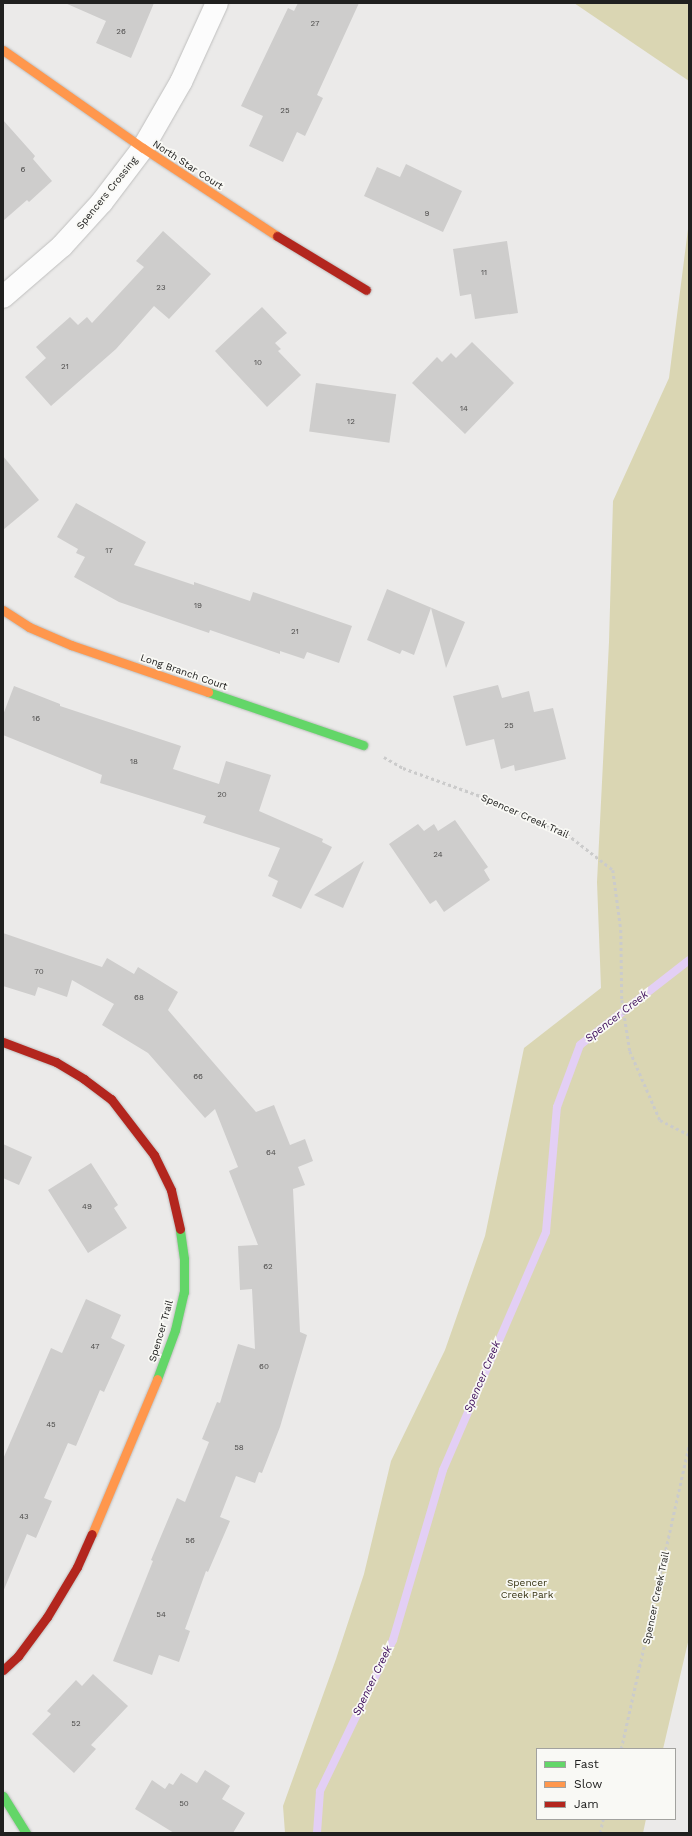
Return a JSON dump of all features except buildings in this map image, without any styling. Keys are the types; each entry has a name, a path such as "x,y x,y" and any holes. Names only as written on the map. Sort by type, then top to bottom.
{"street":[{"name":"Spencers Crossing","path":"3,298 62,246 102,202 143,148 181,82 217,3"},
{"name":"North Star Court","path":"3,50 143,148 301,252 366,290"},
{"name":"Long Branch Court","path":"3,610 29,627 70,645 363,745"},
{"name":"Spencer Trail","path":"3,1042 56,1062 84,1079 110,1099 130,1122 154,1155 171,1190 179,1225 184,1259 184,1292 175,1330 159,1375 110,1494 77,1567 47,1617 18,1656 3,1670"},
{"path":"3,1796 26,1833"}],"path":[{"name":"Spencer Creek Trail","path":"363,745 403,768 497,802 567,834 613,870 621,930 621,978 624,1022 630,1051 660,1120 689,1135"},
{"name":"Spencer Creek Trail","path":"621,1748 689,1446"},
{"path":"600,1833 603,1820"}],"green space":[{"path":"574,3 689,3 689,81"},
{"name":"Spencer Creek Park","path":"689,186 689,1638 663,1748 536,1748 536,1820 646,1820 643,1833 285,1833 283,1806 336,1659 364,1574 391,1461 445,1350 485,1236 524,1048 601,988 597,882 609,642 613,501 669,378 688,229"}],"waterway":[{"name":"Spencer Creek","path":"317,1833 320,1791 393,1640 443,1470 546,1232 557,1107 580,1045 689,960"}],"traffic: fast":[{"path":"208,692 363,745"},
{"path":"157,1379 175,1330 184,1292 184,1259 180,1229"},
{"path":"3,1796 26,1833"}],"traffic: slow":[{"path":"3,50 143,148 277,236"},
{"path":"3,610 29,627 71,645 208,692"},
{"path":"92,1534 157,1379"}],"traffic: jam":[{"path":"277,236 366,290"},
{"path":"3,1042 56,1062 84,1079 111,1099 154,1155 171,1190 180,1229"},
{"path":"3,1670 18,1656 47,1617 77,1567 92,1534"}]}
